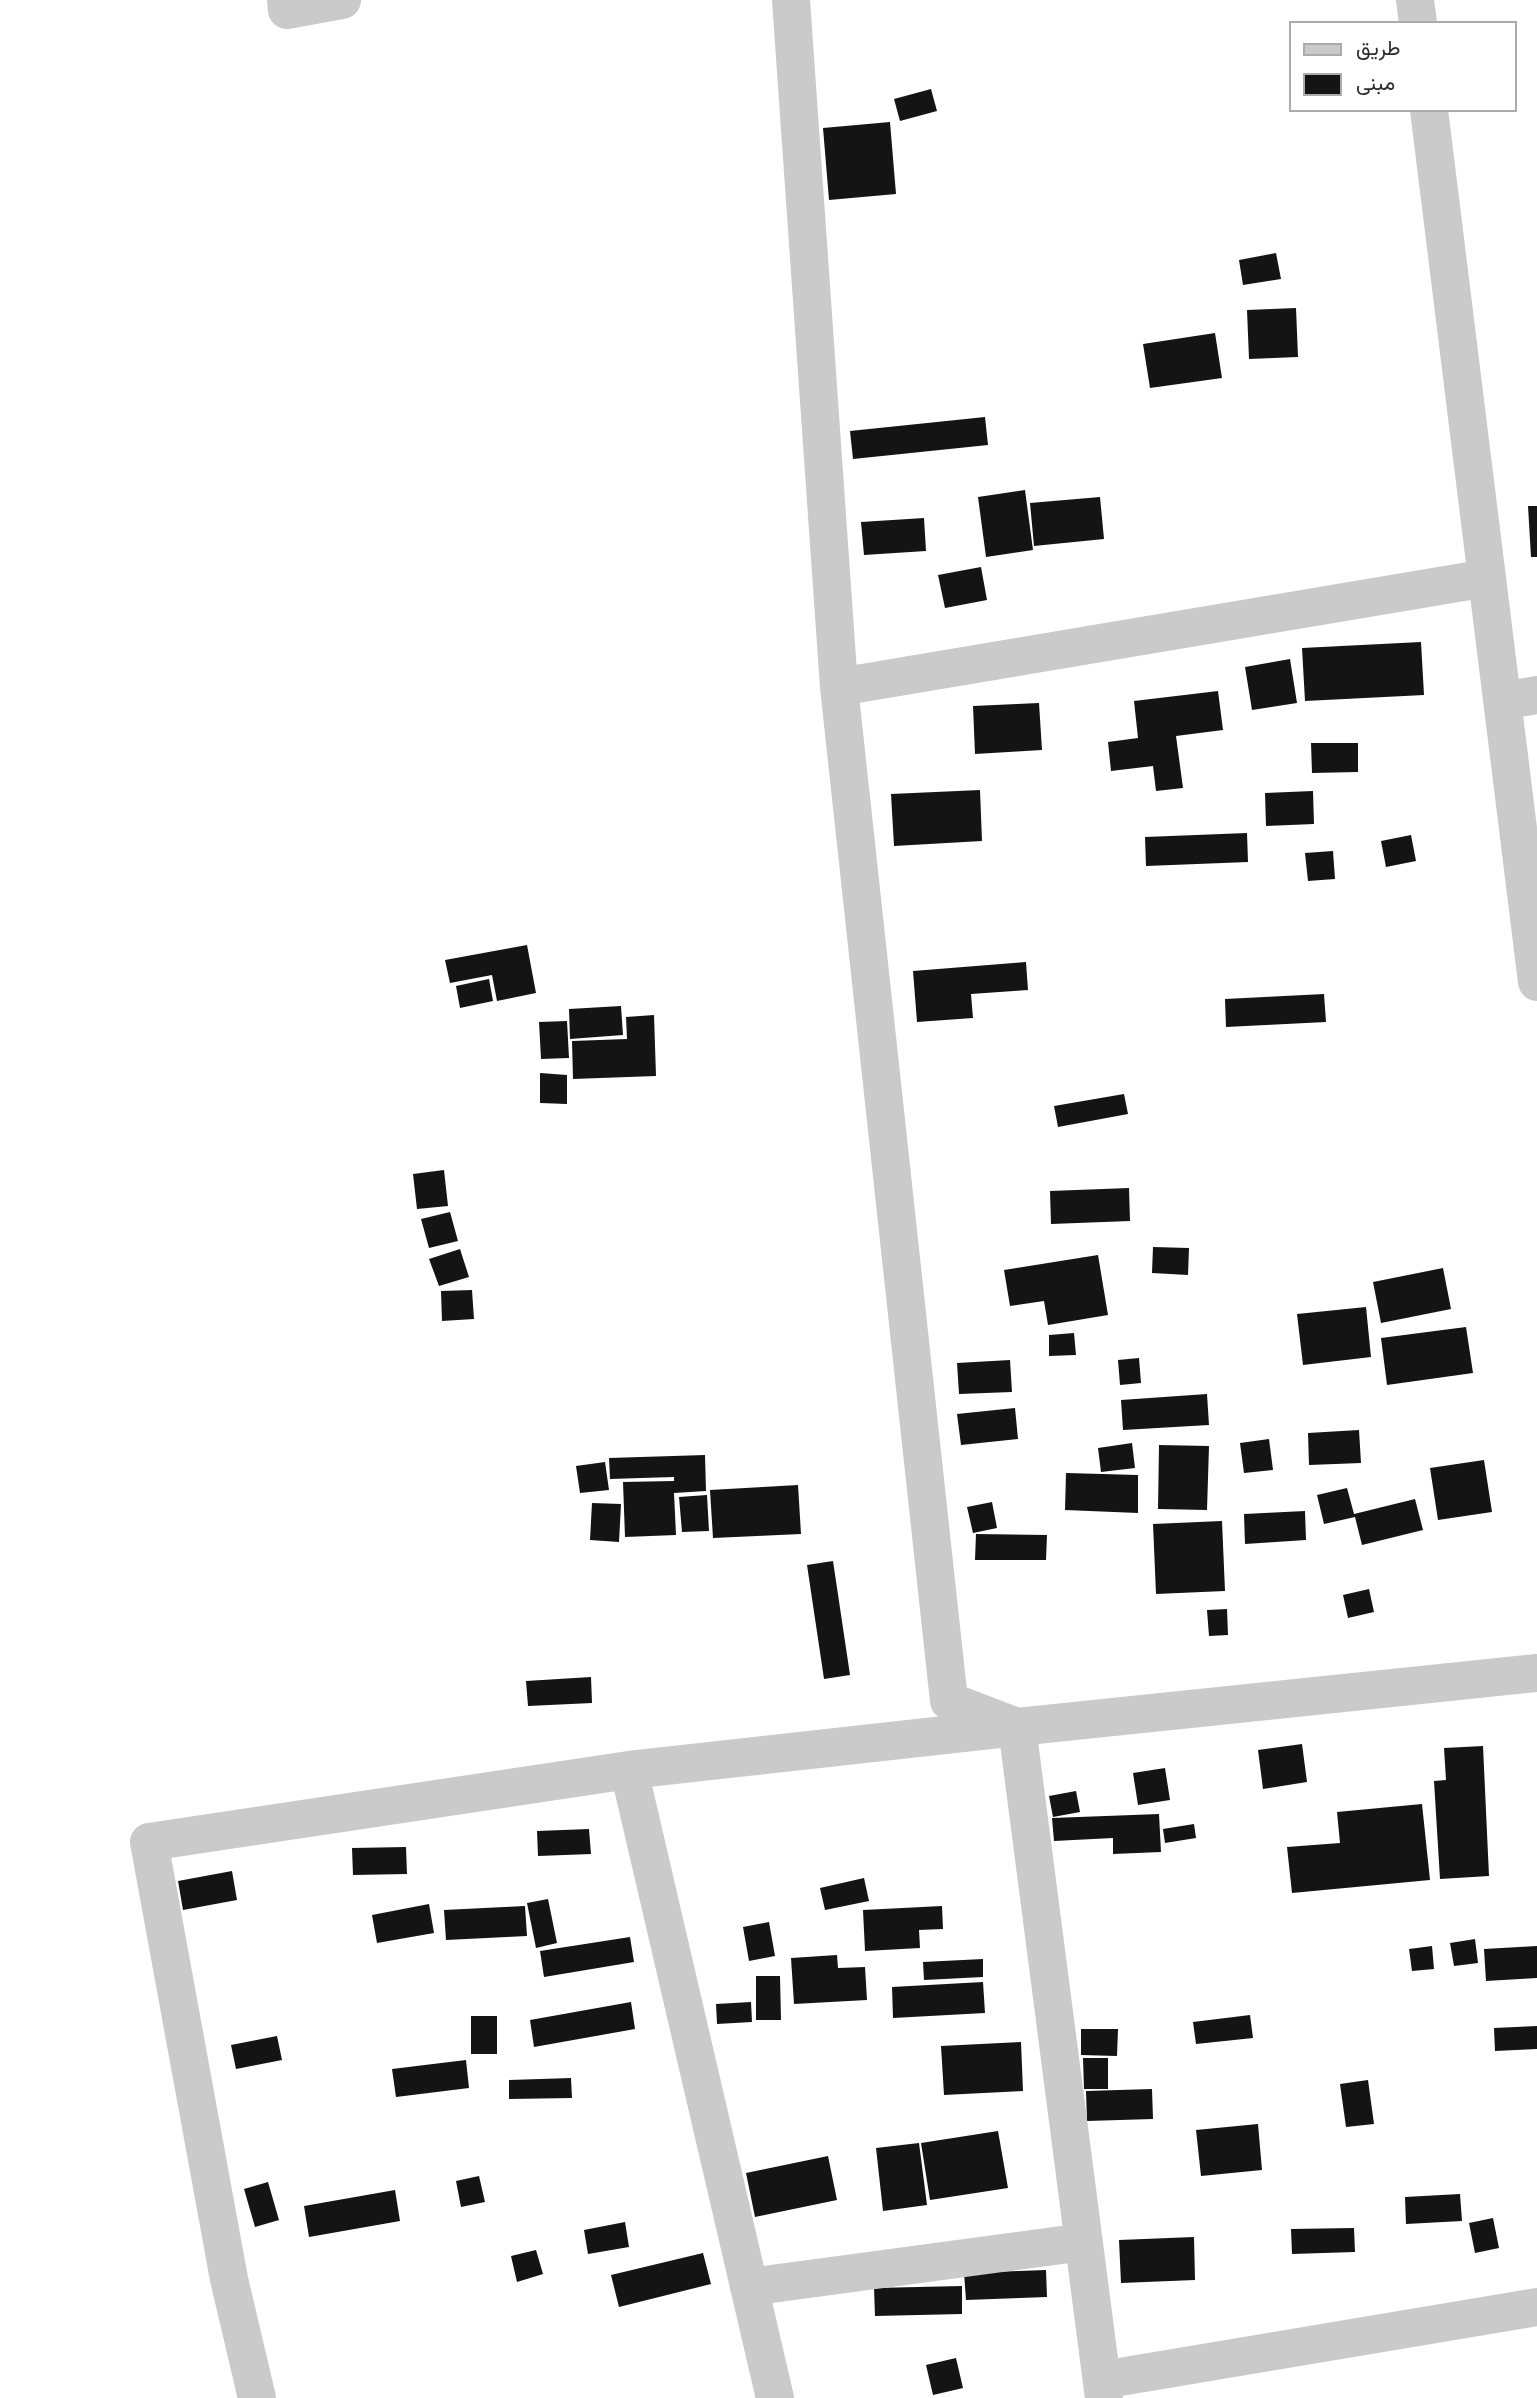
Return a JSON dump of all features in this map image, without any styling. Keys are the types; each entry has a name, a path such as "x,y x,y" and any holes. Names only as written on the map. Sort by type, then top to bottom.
{"street":[{"path":"286,0 287,10 342,0"},
{"path":"791,0 839,687 949,1701 1017,1727"},
{"path":"1415,0 1418,21"},
{"path":"1429,112 1487,578 1520,698 1537,982"},
{"path":"839,687 1487,578"},
{"path":"257,2398 229,2279 149,1842 629,1770 1537,1673"},
{"path":"1017,1727 1103,2389 1537,2307"},
{"path":"629,1770 775,2398"},
{"path":"750,2287 1084,2242"}],"building":[{"path":"931,89 937,111 900,121 894,99"},
{"path":"890,122 896,194 829,200 823,128"},
{"path":"1276,253 1281,279 1243,285 1239,260"},
{"path":"1296,308 1298,357 1249,359 1247,310"},
{"path":"1215,333 1222,378 1150,388 1143,344"},
{"path":"985,417 988,445 853,459 850,431"},
{"path":"1025,490 1033,550 986,557 978,497"},
{"path":"1100,497 1104,539 1034,546 1030,503"},
{"path":"1528,506 1537,506 1537,557 1531,557"},
{"path":"924,518 926,551 864,555 861,522"},
{"path":"981,567 987,600 945,608 938,575"},
{"path":"1421,642 1424,695 1305,701 1302,648"},
{"path":"1290,659 1297,703 1252,710 1245,667"},
{"path":"1218,691 1223,730 1176,736 1183,788 1156,791 1153,766 1111,771 1108,742 1138,738 1134,701"},
{"path":"1039,703 1042,750 975,754 973,706"},
{"path":"1311,743 1358,743 1358,772 1312,773"},
{"path":"980,790 982,841 894,846 891,794"},
{"path":"1313,791 1314,824 1266,826 1265,793"},
{"path":"1247,833 1248,862 1146,866 1145,837"},
{"path":"1411,835 1416,861 1386,867 1381,841"},
{"path":"1333,851 1335,879 1308,881 1305,853"},
{"path":"527,945 536,993 497,1001 492,975 450,983 445,960"},
{"path":"1026,962 1028,990 971,994 973,1018 917,1022 913,971"},
{"path":"489,979 493,1001 460,1008 456,986"},
{"path":"1324,994 1326,1022 1226,1027 1225,999"},
{"path":"621,1006 623,1035 570,1039 569,1009"},
{"path":"654,1015 656,1076 573,1079 572,1041 627,1039 626,1017"},
{"path":"567,1021 569,1058 541,1059 539,1022"},
{"path":"540,1073 567,1075 567,1104 540,1103"},
{"path":"1124,1094 1128,1114 1058,1127 1054,1106"},
{"path":"444,1170 448,1206 417,1209 413,1174"},
{"path":"1129,1188 1130,1221 1051,1224 1050,1191"},
{"path":"450,1212 458,1241 429,1248 421,1219"},
{"path":"1153,1247 1189,1248 1188,1275 1152,1273"},
{"path":"460,1249 469,1277 439,1286 429,1259"},
{"path":"1098,1255 1108,1315 1048,1325 1044,1301 1010,1306 1004,1270"},
{"path":"1443,1268 1451,1309 1381,1323 1373,1282"},
{"path":"472,1290 474,1319 442,1321 441,1291"},
{"path":"1366,1307 1371,1357 1303,1365 1297,1314"},
{"path":"1466,1327 1473,1373 1387,1385 1381,1338"},
{"path":"1074,1333 1076,1355 1049,1356 1049,1335"},
{"path":"1139,1358 1141,1383 1120,1385 1118,1360"},
{"path":"1010,1360 1012,1392 959,1394 957,1363"},
{"path":"1207,1394 1209,1425 1123,1430 1121,1400"},
{"path":"1015,1408 1018,1439 961,1445 957,1414"},
{"path":"1359,1430 1361,1463 1309,1465 1308,1433"},
{"path":"1269,1439 1273,1470 1244,1473 1240,1443"},
{"path":"1132,1443 1135,1468 1101,1472 1098,1448"},
{"path":"1159,1445 1209,1446 1207,1510 1158,1509"},
{"path":"705,1455 706,1491 674,1493 676,1535 625,1537 623,1482 674,1481 674,1477 610,1479 609,1458"},
{"path":"1484,1460 1492,1512 1438,1520 1430,1468"},
{"path":"605,1462 609,1490 580,1493 576,1466"},
{"path":"1066,1473 1138,1475 1138,1513 1065,1510"},
{"path":"798,1485 801,1534 713,1538 710,1490"},
{"path":"1347,1488 1354,1514 1415,1499 1423,1530 1362,1545 1355,1517 1324,1524 1317,1495"},
{"path":"707,1495 709,1531 682,1532 679,1497"},
{"path":"992,1502 997,1528 973,1533 967,1507"},
{"path":"592,1503 621,1504 619,1542 590,1540"},
{"path":"1305,1511 1306,1540 1245,1544 1244,1514"},
{"path":"1222,1521 1225,1591 1156,1594 1153,1524"},
{"path":"976,1534 1047,1535 1046,1560 975,1560"},
{"path":"833,1561 850,1675 824,1679 807,1565"},
{"path":"1369,1589 1374,1612 1348,1618 1343,1595"},
{"path":"1227,1609 1228,1635 1209,1636 1207,1610"},
{"path":"591,1677 592,1703 528,1706 526,1681"},
{"path":"1302,1744 1307,1782 1263,1789 1258,1750"},
{"path":"1483,1746 1489,1876 1440,1879 1434,1781 1446,1780 1444,1748"},
{"path":"1165,1768 1170,1800 1138,1805 1133,1773"},
{"path":"1076,1791 1080,1812 1053,1817 1049,1796"},
{"path":"1422,1804 1430,1880 1292,1893 1287,1847 1340,1843 1337,1812"},
{"path":"1159,1814 1161,1852 1113,1854 1113,1838 1054,1841 1052,1818"},
{"path":"1194,1824 1196,1838 1165,1843 1163,1829"},
{"path":"589,1829 591,1854 538,1856 537,1831"},
{"path":"406,1847 407,1874 353,1875 352,1848"},
{"path":"232,1871 237,1900 183,1910 178,1881"},
{"path":"864,1878 869,1901 825,1910 820,1888"},
{"path":"548,1899 557,1943 536,1948 527,1903"},
{"path":"429,1904 434,1933 377,1943 372,1915"},
{"path":"525,1906 527,1936 446,1940 444,1910"},
{"path":"942,1906 943,1929 919,1930 920,1948 865,1951 863,1910"},
{"path":"769,1922 775,1956 749,1961 743,1927"},
{"path":"630,1937 634,1962 544,1977 540,1951"},
{"path":"1475,1939 1478,1963 1454,1966 1450,1943"},
{"path":"1432,1946 1434,1969 1412,1971 1409,1949"},
{"path":"1537,1946 1537,1978 1486,1981 1484,1949"},
{"path":"837,1955 838,1968 865,1967 867,2000 794,2004 791,1958"},
{"path":"983,1959 983,1977 924,1980 923,1962"},
{"path":"756,1976 780,1976 781,2020 756,2020"},
{"path":"983,1982 985,2013 893,2018 892,1987"},
{"path":"631,2002 635,2029 534,2047 530,2020"},
{"path":"751,2002 752,2022 717,2024 716,2004"},
{"path":"1250,2015 1253,2038 1196,2044 1193,2022"},
{"path":"471,2016 497,2016 497,2054 471,2054"},
{"path":"1537,2026 1537,2049 1495,2051 1494,2028"},
{"path":"1081,2029 1118,2029 1117,2056 1081,2055"},
{"path":"277,2036 282,2060 236,2069 231,2045"},
{"path":"1021,2042 1023,2091 944,2095 941,2046"},
{"path":"1083,2058 1108,2058 1108,2089 1084,2089"},
{"path":"466,2060 469,2088 396,2097 392,2069"},
{"path":"571,2078 572,2098 509,2099 509,2080"},
{"path":"1368,2080 1374,2124 1346,2127 1340,2084"},
{"path":"1152,2089 1153,2119 1087,2121 1086,2091"},
{"path":"1258,2124 1262,2170 1201,2176 1196,2130"},
{"path":"998,2131 1008,2188 930,2200 921,2143"},
{"path":"919,2143 927,2205 883,2211 876,2148"},
{"path":"828,2156 837,2200 755,2217 746,2173"},
{"path":"479,2176 485,2202 461,2207 456,2181"},
{"path":"268,2182 279,2220 255,2227 244,2189"},
{"path":"395,2190 400,2221 309,2237 304,2206"},
{"path":"1460,2194 1462,2221 1406,2224 1405,2197"},
{"path":"1493,2218 1499,2248 1475,2253 1469,2223"},
{"path":"625,2222 629,2247 588,2254 584,2230"},
{"path":"1354,2228 1355,2252 1292,2254 1291,2229"},
{"path":"1194,2237 1195,2280 1121,2283 1119,2240"},
{"path":"536,2250 543,2274 517,2282 511,2256"},
{"path":"703,2253 711,2284 619,2307 611,2275"},
{"path":"1046,2270 1047,2297 966,2300 964,2273"},
{"path":"962,2286 962,2314 875,2316 874,2288"},
{"path":"956,2358 963,2388 933,2395 926,2365"}]}
